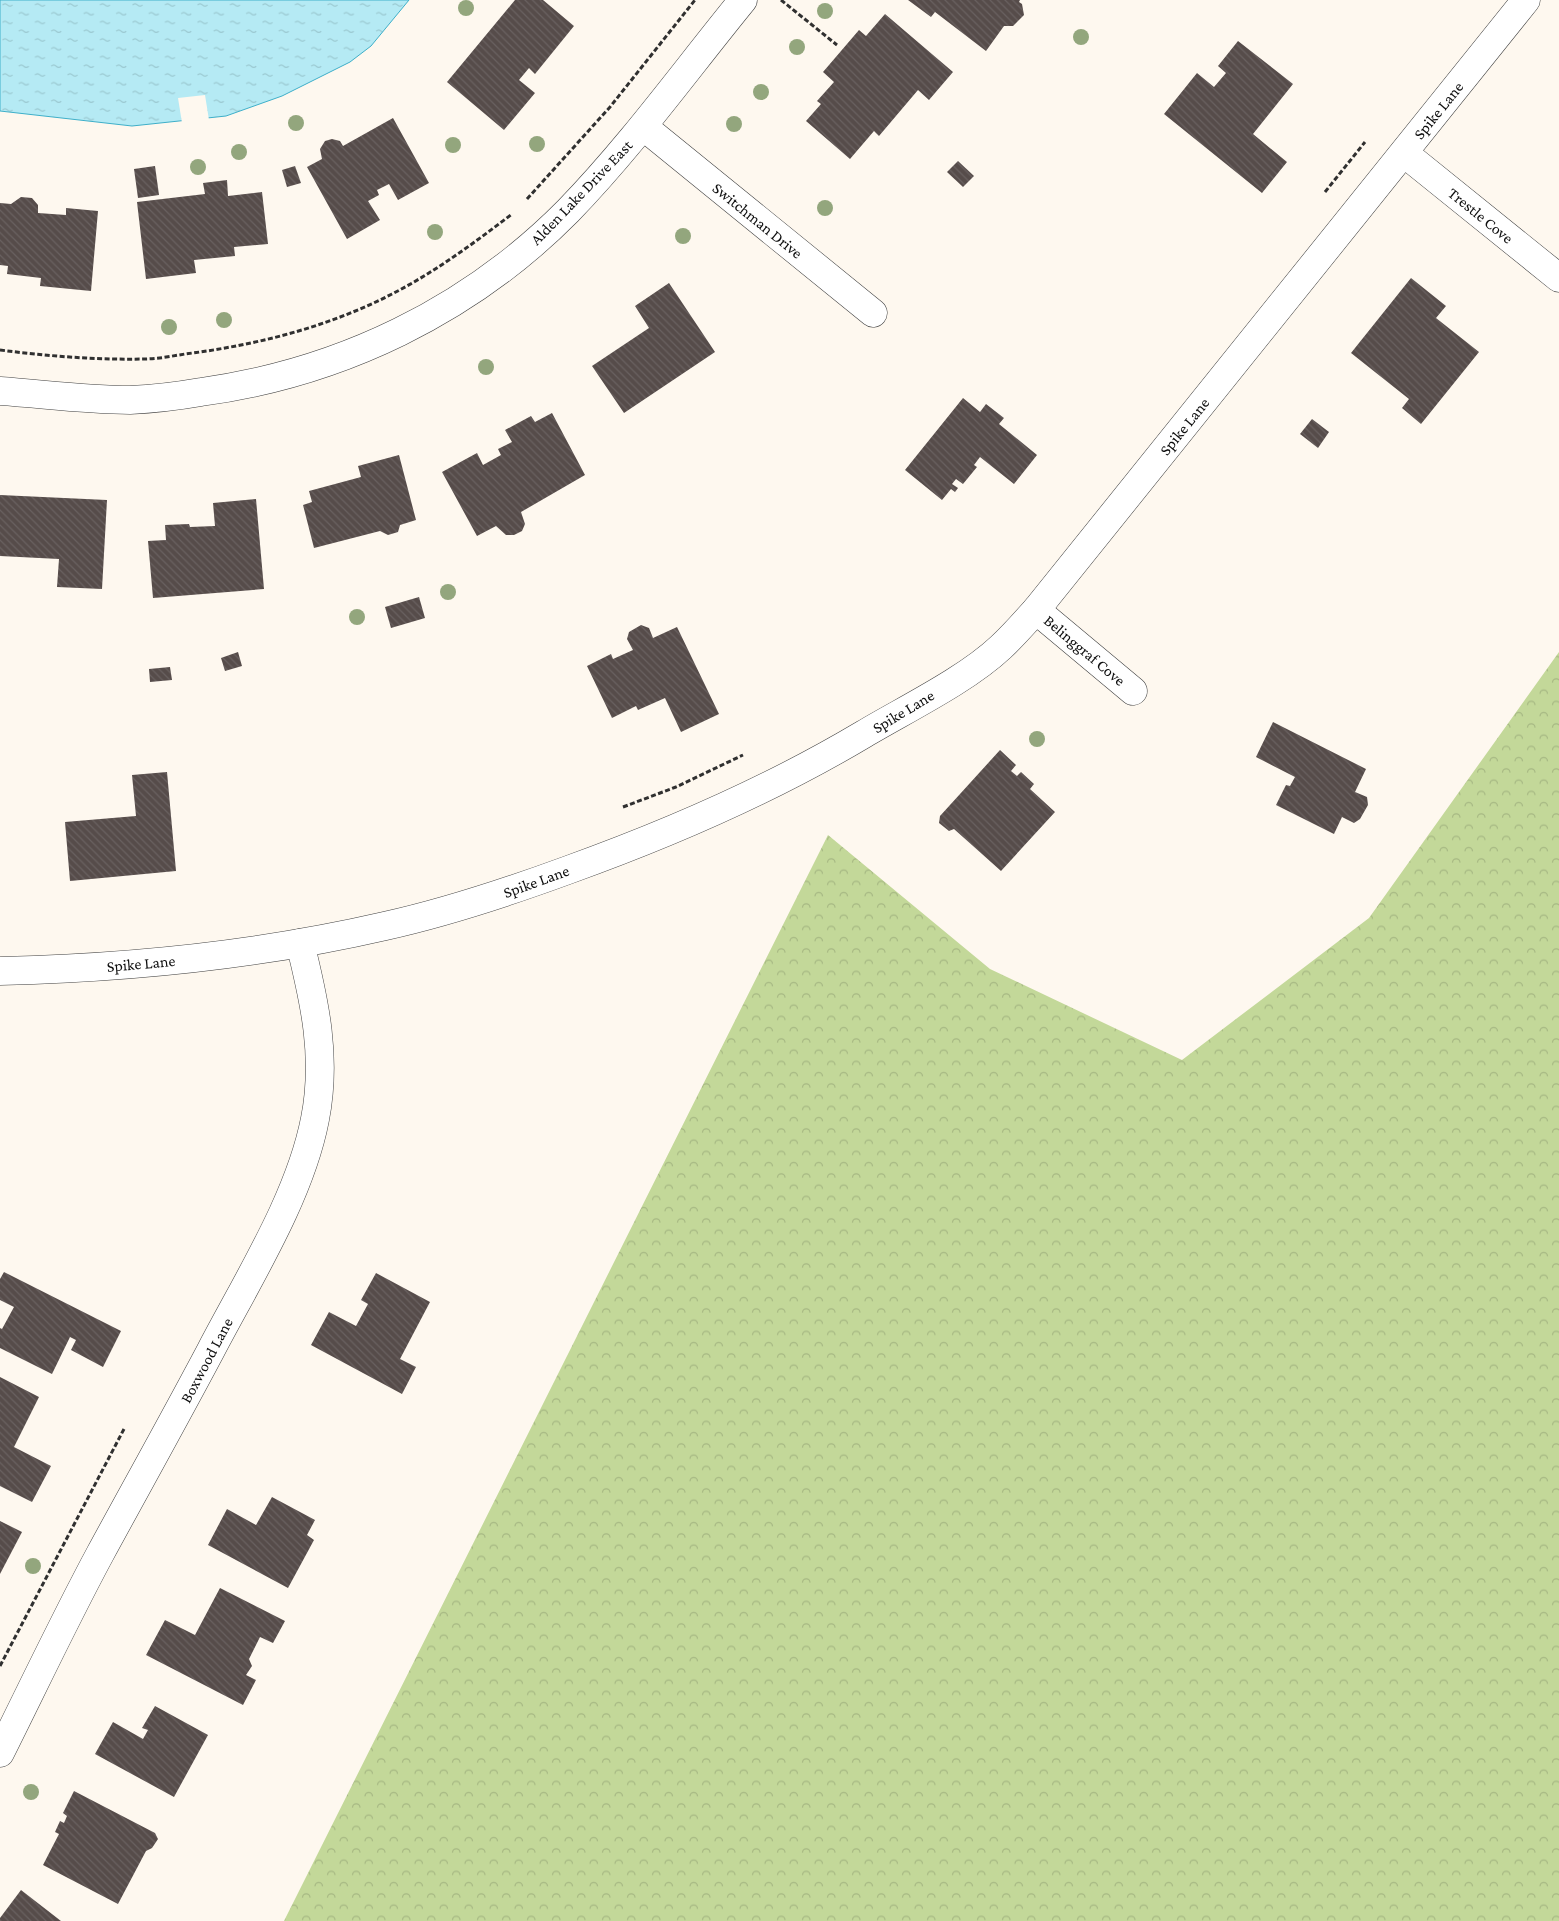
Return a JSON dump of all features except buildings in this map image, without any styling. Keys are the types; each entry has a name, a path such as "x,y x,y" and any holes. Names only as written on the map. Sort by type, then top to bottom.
{"street":[{"name":"Alden Lake Drive East","path":"0,390 131,400 178,396 269,380 345,357 391,337 441,311 507,265 568,210 644,127 743,0"},
{"name":"Spike Lane","path":"0,971 164,962 300,943 386,926 475,904 618,852 749,797 830,754 954,681 1000,648 1036,610 1526,0"},
{"name":"Switchman Drive","path":"644,127 873,313"},
{"name":"Trestle Cove","path":"1404,153 1559,278"},
{"name":"Belinggraf Cove","path":"1036,610 1133,691"},
{"name":"Boxwood Lane","path":"0,1753 100,1555 164,1439 275,1227 308,1151 321,1075 320,1042 315,1001 300,943"}],"path":[{"path":"524,202 610,107 695,0"},
{"path":"781,0 837,46"},
{"path":"0,350 87,358 145,359 216,350 284,336 371,304 394,293 470,246 518,208"},
{"path":"623,807 676,787 743,755"}],"green space":[{"path":"1559,652 1559,1921 284,1921 828,835 990,969 1182,1060 1369,918"}],"water":[{"path":"0,0 409,0 371,46 350,62 282,96 226,116 132,126 0,111"}],"pier":[{"path":"205,95 209,120 182,123 178,98"}]}
